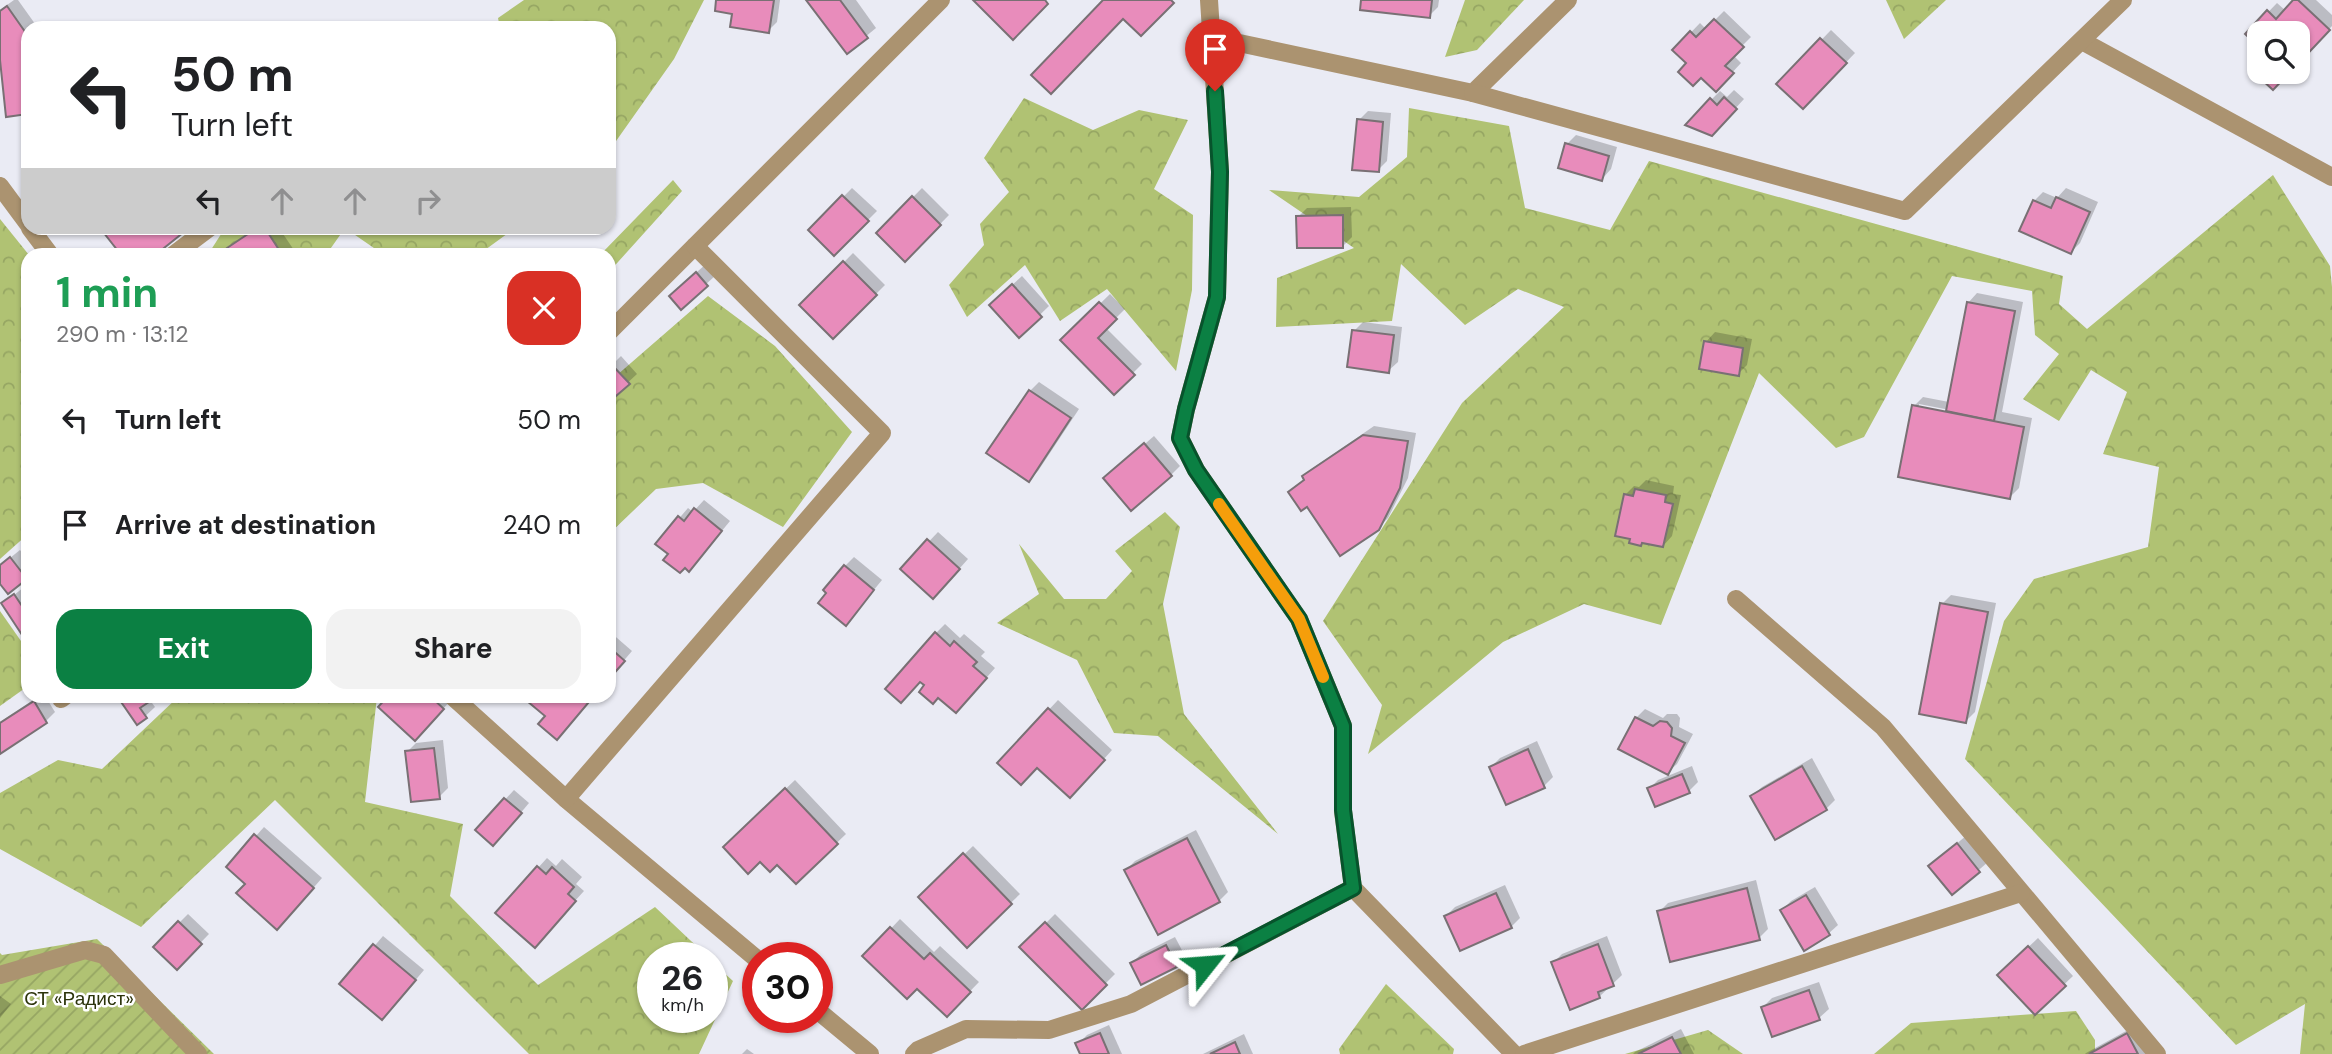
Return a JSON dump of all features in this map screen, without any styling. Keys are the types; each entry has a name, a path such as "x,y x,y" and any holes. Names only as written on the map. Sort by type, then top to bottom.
{"street":[{"path":"616,325 942,0"},
{"path":"1209,0 1220,172 1217,297 1180,438 1196,470 1299,619 1343,726 1343,810 1353,888 1514,1054"},
{"path":"1473,93 1569,0"},
{"path":"1211,37 1473,93 1905,211 2123,0"},
{"path":"2081,41 2332,177"},
{"path":"0,186 21,215"},
{"path":"183,248 200,235"},
{"path":"566,799 882,433 695,246"},
{"path":"1736,598 1883,727 2157,1054"},
{"path":"460,703 566,799 742,947"},
{"path":"914,1054 966,1029 1049,1030 1131,1004 1353,888"},
{"path":"1524,1054 2021,893"},
{"path":"0,975 85,950 104,956 198,1054"},
{"path":"833,1023 870,1054"}],"green space":[{"path":"524,0 704,0 674,59 616,141 616,21 499,21 498,18"},
{"path":"1465,0 1524,0 1477,50 1445,57"},
{"path":"1886,0 1946,0 1904,39"},
{"path":"1024,98 1093,130 1139,110 1188,120 1154,189 1193,215 1192,290 1176,371 1107,289 1060,321 1025,265 967,317 949,285 984,245 980,224 1009,192 984,158"},
{"path":"1409,108 1509,126 1525,208 1610,230 1649,161 2063,276 2059,304 2087,329 2273,175 2330,266 2332,287 2332,1054 2300,1054 2305,1004 2236,1045 1965,759 2004,621 2034,579 2148,547 2159,467 2103,454 2127,392 2091,370 2059,421 2023,399 2059,354 2035,335 2032,291 1952,276 1864,437 1836,448 1759,373 1661,625 1584,604 1503,642 1368,754 1382,705 1323,621 1462,403 1564,307 1518,289 1465,325 1401,264 1392,321 1276,327 1277,278 1354,248 1269,190 1359,197 1407,157"},
{"path":"673,180 682,191 616,264 616,248 607,248"},
{"path":"0,219 23,248 21,248 21,540 0,559"},
{"path":"220,235 340,235 331,248 212,248"},
{"path":"355,235 505,235 488,248 374,248"},
{"path":"708,296 775,346 852,432 783,527 703,483 656,489 616,527 616,376"},
{"path":"1165,512 1180,527 1163,604 1184,714 1278,834 1158,736 1114,733 1077,660 997,623 1039,594 1019,544 1064,599 1106,599 1132,571 1115,551"},
{"path":"0,611 21,641 21,691 0,706"},
{"path":"172,703 376,703 365,802 463,824 450,896 538,985 655,907 692,942 637,942 637,1033 709,1033 699,1054 529,1054 275,800 141,927 0,849 0,793 58,760 102,769"},
{"name":"СТ «Радист»","path":"97,939 214,1054 0,1054 0,953 2,955"},
{"path":"728,976 733,981 728,992"},
{"path":"1386,984 1454,1049 1453,1054 1340,1054 1339,1049"},
{"path":"2076,1011 2095,1040 2095,1054 1874,1054 1911,1023"},
{"path":"1708,1030 1743,1054 1625,1054"}],"building":[{"path":"716,0 774,0 769,33 730,27 732,14 715,11"},
{"path":"806,0 840,0 868,38 847,54"},
{"path":"973,0 1045,0 1048,4 1013,40"},
{"path":"1103,0 1171,0 1174,3 1141,36 1123,19 1051,94 1031,75"},
{"path":"1361,0 1432,0 1430,18 1360,10"},
{"path":"2293,0 2298,0 2330,30 2310,51 2310,21 2257,21 2267,10 2276,19"},
{"path":"7,6 21,26 21,115 6,117 0,60 0,11"},
{"path":"1714,19 1744,47 1725,66 1734,73 1716,92 1701,78 1693,86 1678,72 1686,63 1672,50 1690,31 1696,37"},
{"path":"1820,38 1847,63 1803,109 1776,84"},
{"path":"2267,84 2279,84 2273,90"},
{"path":"1724,97 1737,109 1712,136 1685,125 1710,98 1717,105"},
{"path":"1357,119 1383,122 1379,172 1352,170"},
{"path":"1565,143 1609,156 1602,181 1558,168"},
{"path":"842,195 869,221 834,256 808,230"},
{"path":"912,196 941,225 905,262 876,233"},
{"path":"2056,197 2090,212 2071,254 2019,231 2033,200 2051,208"},
{"path":"1343,215 1343,248 1297,248 1296,216"},
{"path":"106,235 180,235 164,248 116,248"},
{"path":"246,235 270,235 278,248 227,248"},
{"path":"843,261 877,295 833,339 799,305"},
{"path":"696,272 708,286 681,310 669,296"},
{"path":"1012,284 1042,317 1019,338 989,305"},
{"path":"1099,302 1117,319 1098,338 1135,375 1114,395 1060,340"},
{"path":"1967,302 2015,311 1994,421 1946,411"},
{"path":"1352,330 1394,335 1389,373 1347,367"},
{"path":"1704,341 1743,348 1739,376 1699,369"},
{"path":"616,369 630,384 616,396"},
{"path":"1029,390 1071,418 1029,482 986,453"},
{"path":"1912,405 2024,427 2010,499 1898,477"},
{"path":"1363,435 1408,441 1400,488 1379,530 1340,556 1307,507 1301,511 1288,492 1304,480 1302,476"},
{"path":"1144,443 1172,476 1131,511 1103,478"},
{"path":"1635,489 1666,495 1665,502 1673,504 1663,547 1642,543 1641,546 1629,543 1630,539 1615,536 1624,494 1633,496"},
{"path":"694,508 722,531 689,572 685,568 680,573 663,560 668,554 655,544 678,516 684,521"},
{"path":"927,539 960,569 933,599 900,569"},
{"path":"10,557 21,571 21,584 8,594 0,584 0,565"},
{"path":"844,565 874,590 846,626 818,603 826,593 823,590"},
{"path":"14,594 21,604 21,633 1,603"},
{"path":"1940,603 1988,612 1966,723 1919,714"},
{"path":"935,632 950,646 954,641 977,662 973,666 987,678 956,713 938,698 933,704 919,692 924,685 920,682 901,703 885,689"},
{"path":"616,653 625,661 616,671"},
{"path":"31,703 35,703 47,723 0,754 0,723"},
{"path":"122,703 148,703 140,708 147,718 137,725"},
{"path":"382,703 438,703 444,709 415,741 378,707"},
{"path":"529,703 588,703 557,740 538,724 545,716"},
{"path":"1048,708 1105,760 1070,798 1037,768 1021,785 997,763"},
{"path":"1635,717 1653,726 1660,721 1667,722 1672,728 1671,736 1685,743 1668,775 1618,749"},
{"path":"434,748 440,799 411,802 405,751"},
{"path":"1528,749 1545,788 1506,805 1489,767"},
{"path":"1802,766 1827,810 1775,840 1750,796"},
{"path":"1682,774 1690,793 1655,807 1647,788"},
{"path":"785,788 838,844 796,884 777,865 770,872 760,862 748,874 723,847"},
{"path":"504,798 522,813 493,846 475,830"},
{"path":"254,834 314,888 277,930 236,893 245,884 226,867"},
{"path":"1187,838 1220,902 1158,935 1124,870"},
{"path":"1957,843 1980,872 1952,895 1928,866"},
{"path":"963,853 1012,904 967,948 918,897"},
{"path":"537,866 546,874 552,867 574,887 568,894 576,901 535,948 495,913"},
{"path":"1747,888 1760,940 1670,962 1657,911"},
{"path":"1496,893 1512,928 1460,951 1444,916"},
{"path":"1806,895 1830,935 1804,951 1780,910"},
{"path":"178,921 202,944 177,970 153,947"},
{"path":"1045,922 1107,985 1082,1010 1019,947"},
{"path":"890,927 924,959 930,953 971,992 947,1017 917,989 907,999 862,956"},
{"path":"373,944 416,980 382,1020 339,984"},
{"path":"1598,944 1614,986 1598,992 1600,998 1570,1010 1551,962"},
{"path":"1166,945 1177,967 1141,985 1130,963"},
{"path":"2028,946 2066,986 2035,1015 1997,975"},
{"path":"1809,990 1820,1020 1772,1037 1761,1007"},
{"path":"1100,1033 1109,1054 1080,1054 1075,1043"},
{"path":"2127,1033 2138,1054 2089,1054"},
{"path":"1672,1037 1681,1054 1638,1054"},
{"path":"1235,1042 1240,1054 1210,1054"}],"slow traffic":[{"path":"1219,504 1299,619 1323,677"}],"route":[{"path":"1205,965 1353,888 1343,810 1343,726 1299,619 1196,470 1180,438 1217,297 1220,172 1215,91"}]}
